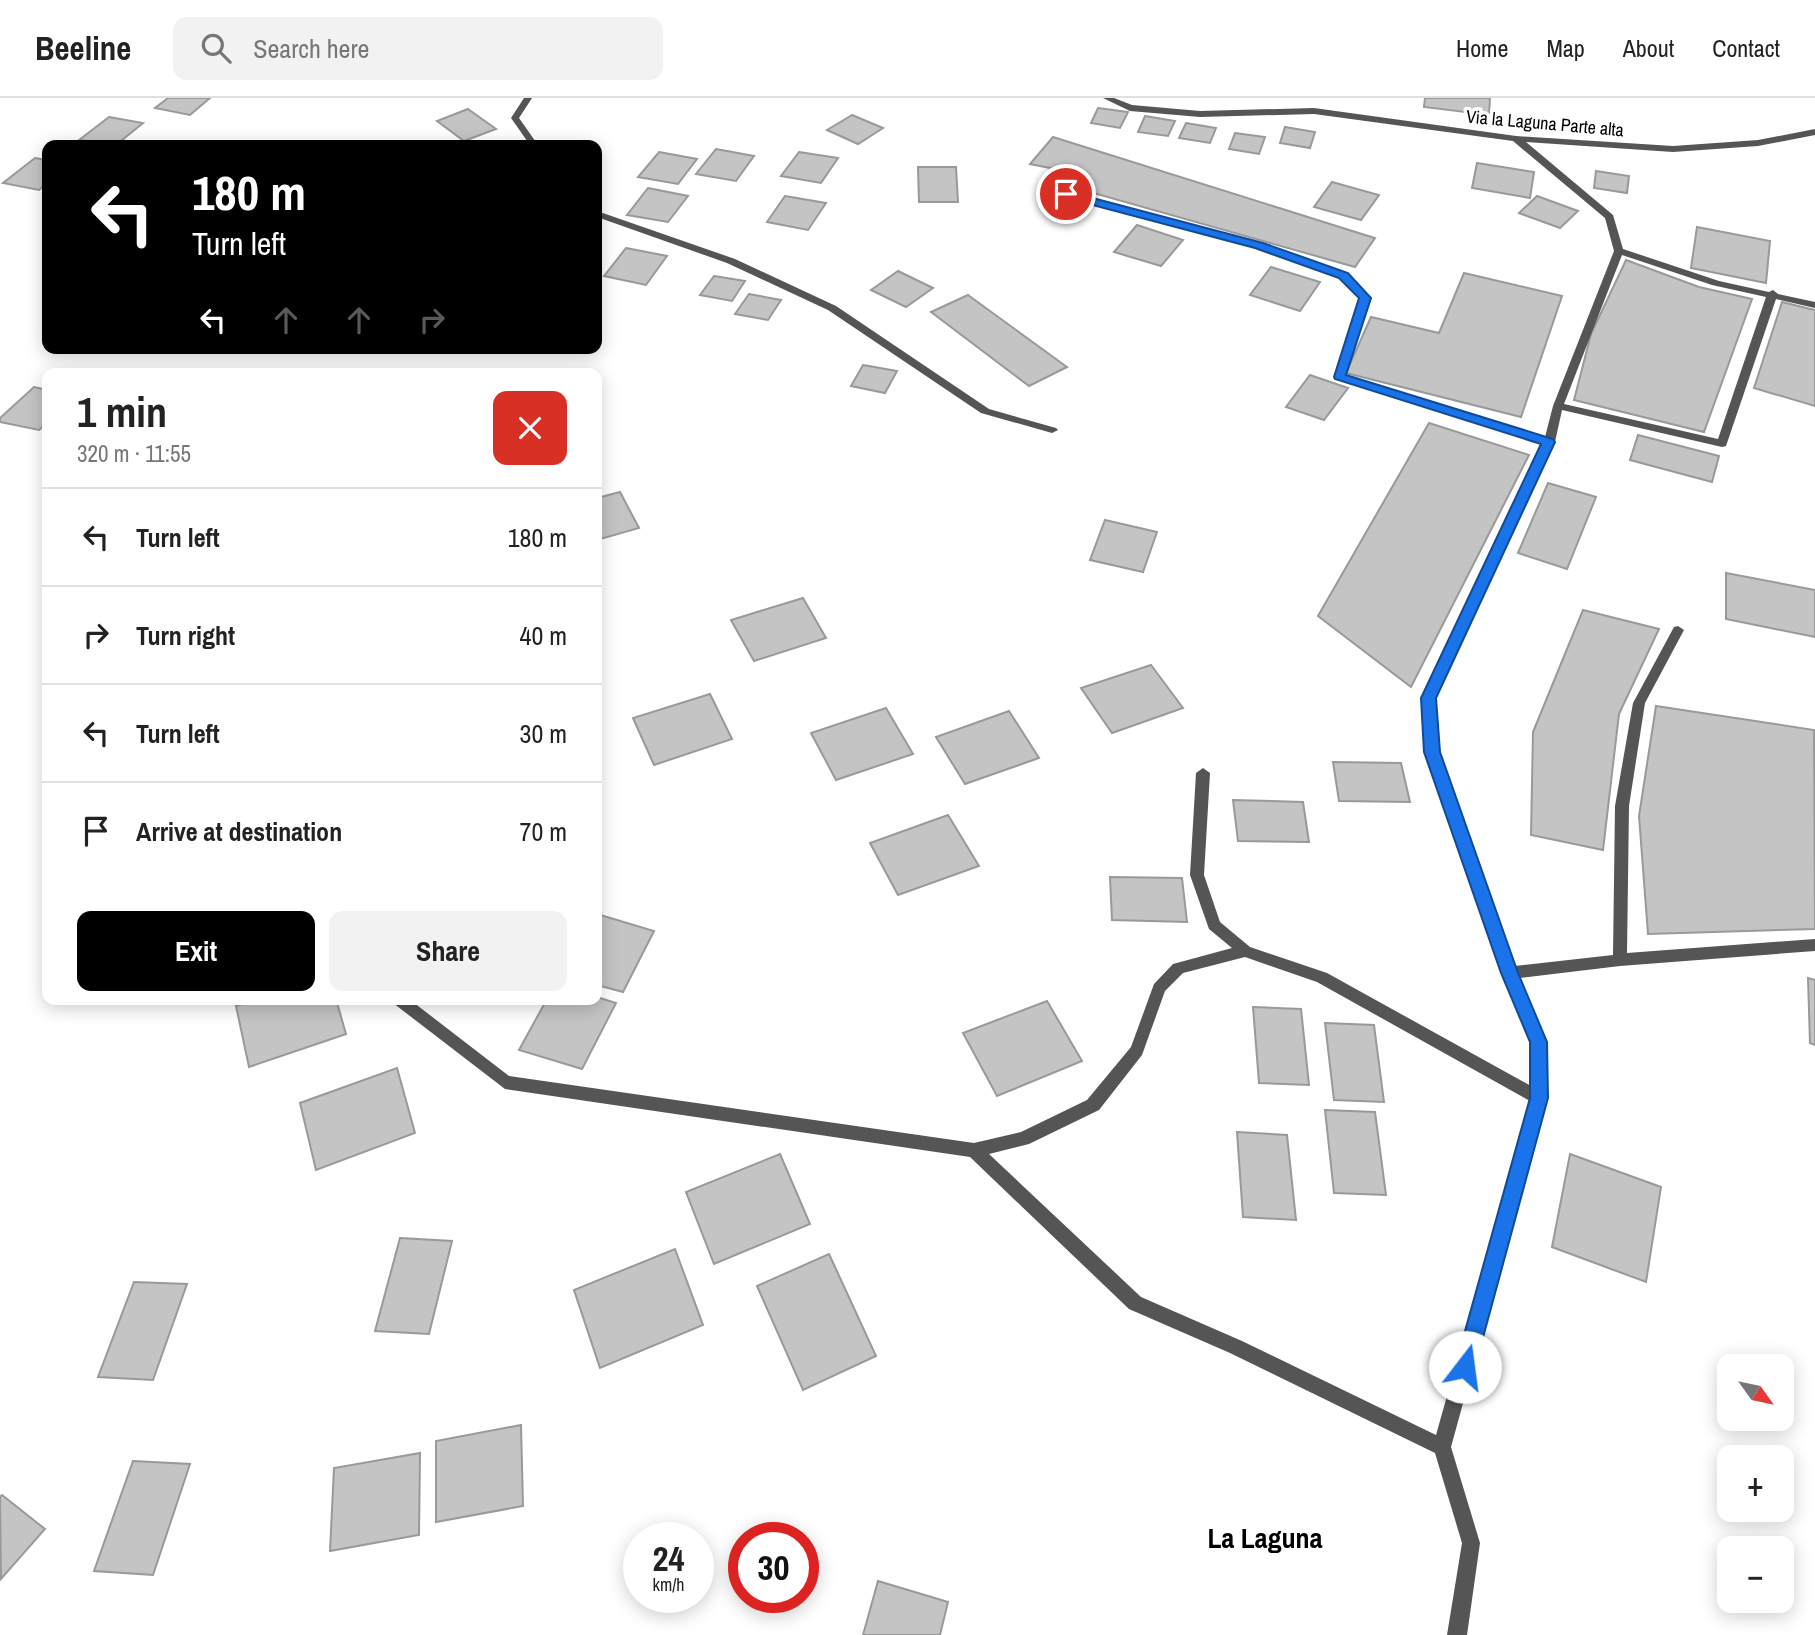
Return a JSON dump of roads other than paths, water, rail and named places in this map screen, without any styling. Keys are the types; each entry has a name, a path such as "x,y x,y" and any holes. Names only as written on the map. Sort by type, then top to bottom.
{"street":[{"path":"528,98 515,118 530,140"},
{"name":"Via la Laguna Parte alta","path":"1107,98 1130,108 1200,114 1314,111 1517,139 1673,149 1758,143 1815,132"},
{"path":"1458,1635 1471,1543 1443,1447 1539,1098 1539,1042 1509,973 1432,752 1429,698 1549,442 1558,406 1619,251 1610,217 1517,139"},
{"path":"1066,194 1259,246 1343,275 1365,298 1340,377 1549,442"},
{"path":"602,216 731,261 832,307 985,411 1052,430"},
{"path":"1619,251 1716,283 1815,304"},
{"path":"1558,406 1722,443 1773,293"},
{"path":"1620,960 1622,806 1639,703 1678,630"},
{"path":"1203,773 1197,875 1214,925 1245,951 1322,977 1539,1098"},
{"path":"1509,973 1620,960 1815,945"},
{"path":"406,1005 505,1082 974,1150 1023,1139 1093,1105 1138,1050 1159,988 1178,968 1245,951"},
{"path":"974,1150 1135,1303 1236,1347 1443,1447"}],"district":[{"name":"La Laguna","path":"1265,1538"}]}
